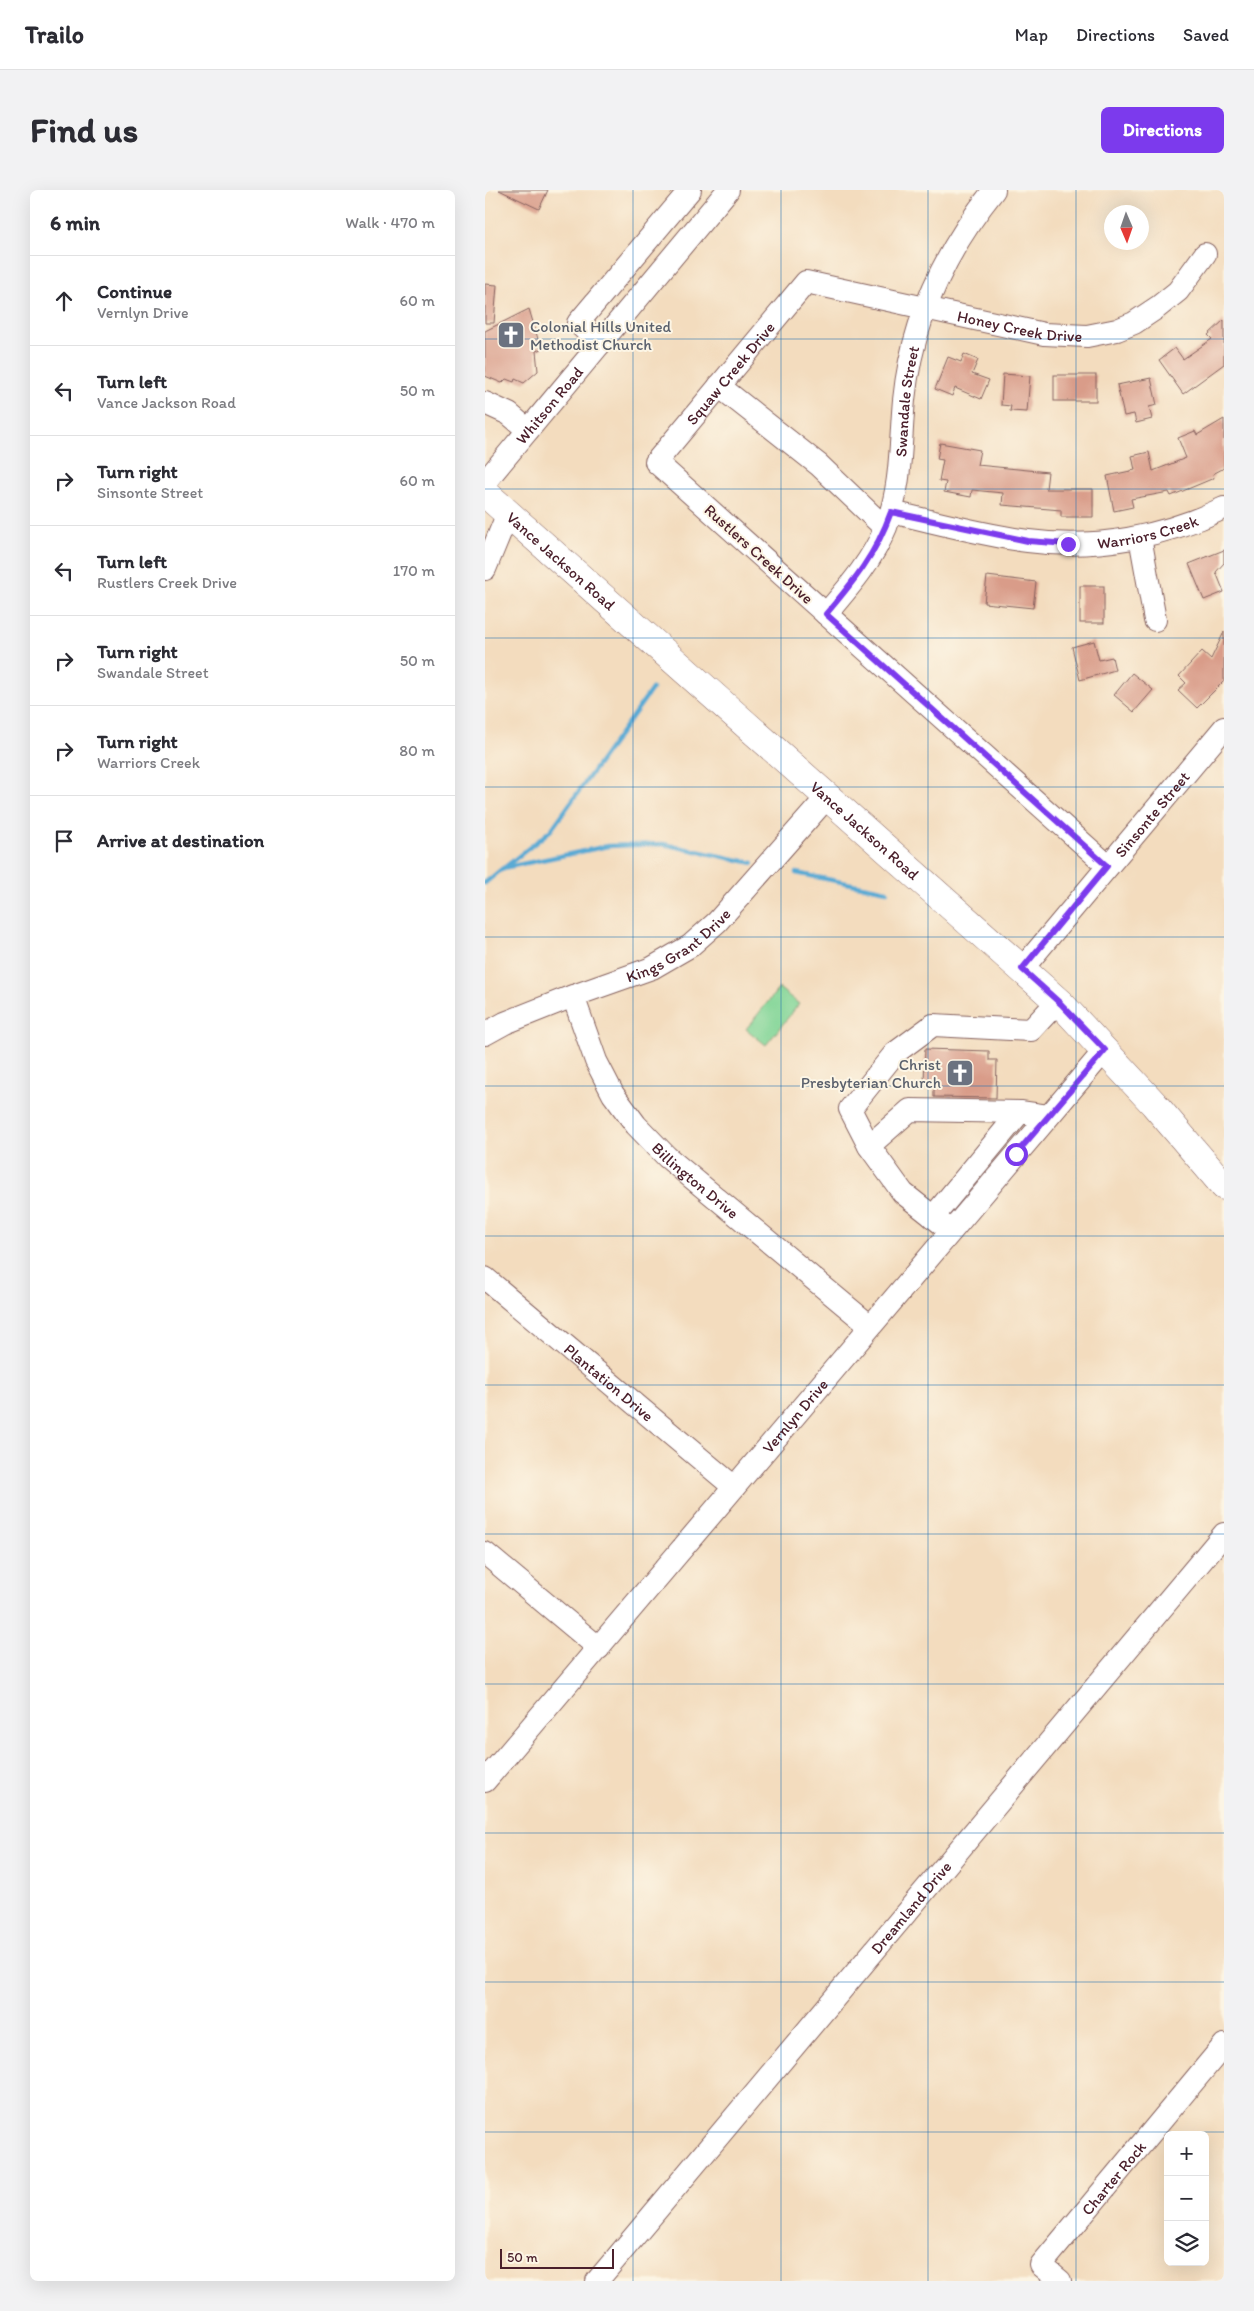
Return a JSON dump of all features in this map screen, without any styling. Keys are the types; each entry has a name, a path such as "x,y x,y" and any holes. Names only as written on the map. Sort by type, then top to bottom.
{"main road":[{"name":"Vance Jackson Road","path":"485,493 1057,1000 1105,1050 1224,1186"}],"street":[{"name":"Whitson Road","path":"485,482 728,190"},
{"name":"Swandale Street","path":"826,614 863,570 888,520 901,458 904,400 911,355 925,309 953,247 994,190"},
{"path":"600,344 578,323 680,193 704,219"},
{"name":"Honey Creek Drive","path":"806,282 925,309 1058,336 1073,337 1102,334 1134,323 1178,291 1205,254"},
{"name":"Squaw Creek Drive","path":"656,462 806,282"},
{"path":"719,386 888,520"},
{"path":"485,403 509,414 528,430"},
{"name":"Rustlers Creek Drive","path":"656,462 1107,866"},
{"name":"Warriors Creek","path":"888,520 1028,541 1068,544 1104,543 1140,537 1174,528 1224,508"},
{"path":"485,569 508,514"},
{"path":"1140,537 1155,620"},
{"name":"Sinsonte Street","path":"1022,969 1224,728"},
{"name":"Kings Grant Drive","path":"485,1034 505,1023 573,996 652,968 690,946 717,922 828,796"},
{"name":"Billington Drive","path":"573,996 596,1061 613,1094 636,1125 667,1158 870,1326"},
{"path":"951,1231 903,1193 869,1146 850,1109 895,1053 933,1026 1031,1030 1057,1000"},
{"name":"Vernlyn Drive","path":"485,1781 1047,1116 1105,1050"},
{"path":"869,1146 910,1110 1020,1112 1047,1116"},
{"path":"933,1217 1020,1112"},
{"path":"996,1141 1016,1154"},
{"name":"Plantation Drive","path":"485,1278 734,1488"},
{"name":"Dreamland Drive","path":"597,2281 1224,1534"},
{"path":"485,1553 599,1648"},
{"name":"Charter Rock","path":"1060,2281 1041,2265 1224,2045"}],"green space":[{"path":"779,988 799,1004 766,1045 746,1029"}],"building":[{"path":"499,190 548,190 539,209"},
{"path":"485,284 497,285 494,323 485,323"},
{"name":"Colonial Hills United Methodist Church","path":"529,309 541,349 536,351 538,371 524,383 515,379 514,382 506,379 502,383 485,376 485,331"},
{"path":"1224,320 1224,364 1183,394 1159,360 1175,348 1183,359 1212,339 1208,335"},
{"path":"964,354 978,360 972,374 989,380 981,399 955,388 952,396 935,389 948,357 961,362"},
{"path":"1003,374 1030,376 1027,412 1010,411 1011,406 1001,405"},
{"path":"1054,375 1096,375 1096,401 1054,401"},
{"path":"1151,378 1157,405 1149,407 1152,419 1136,423 1134,414 1124,416 1117,385"},
{"path":"1224,419 1224,468 1213,474 1214,478 1171,496 1169,492 1131,499 1133,507 1114,511 1107,476 1135,470 1132,456 1149,452 1153,471 1186,458 1178,438 1195,431 1197,435"},
{"path":"940,443 980,450 977,465 1048,472 1046,489 1093,489 1093,517 1061,517 1061,510 1002,505 1003,493 972,490 971,497 944,492 946,482 939,481 943,460 937,459"},
{"path":"1224,550 1224,563 1216,572 1224,592 1204,600 1189,564"},
{"path":"987,576 1036,582 1033,608 984,603"},
{"path":"1080,586 1104,586 1104,623 1080,623"},
{"path":"1224,632 1224,681 1197,708 1178,690 1186,683 1179,676 1202,651 1211,659"},
{"path":"1094,641 1099,660 1112,657 1115,670 1080,680 1072,647"},
{"path":"1132,673 1153,690 1134,712 1114,695"},
{"name":"Christ Presbyterian Church","path":"925,1049 989,1051 989,1060 997,1060 996,1098 934,1097 934,1085 924,1085"}],"waterway":[{"path":"504,868 551,830 652,689"},
{"path":"485,883 503,868 608,846 663,844 753,863"},
{"path":"796,873 887,891"}],"place":[{"name":"Colonial Hills United Methodist Church","path":"511,335"},
{"name":"Christ Presbyterian Church","path":"960,1073"}],"route":[{"path":"1016,1154 1105,1050 1061,1004 1022,969 1107,866 826,614 863,570 875,549 891,512 1028,541 1068,544"}]}
